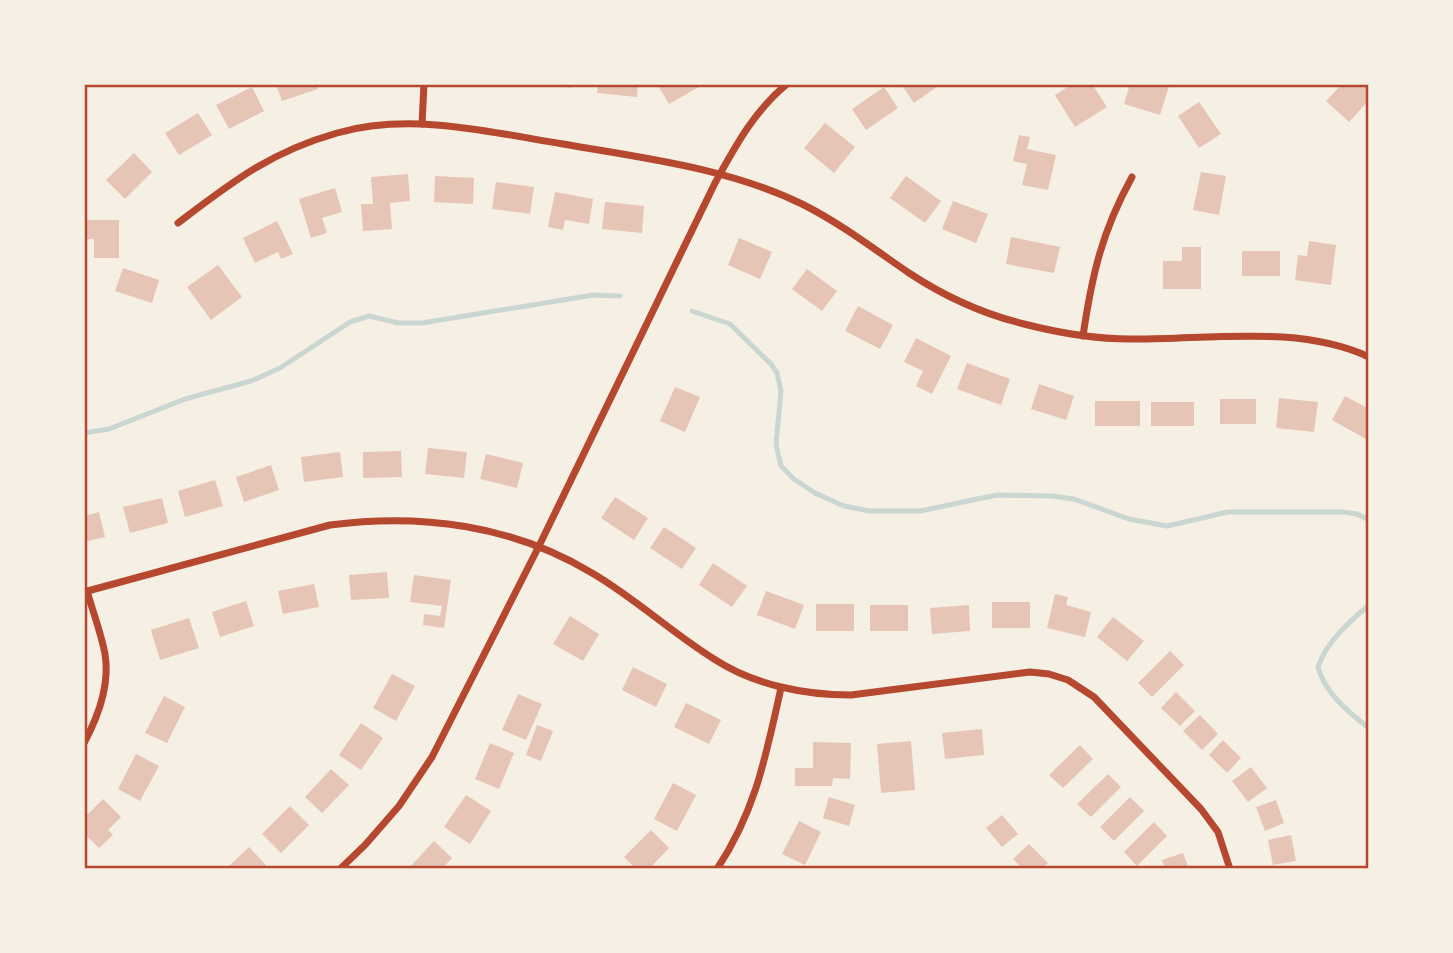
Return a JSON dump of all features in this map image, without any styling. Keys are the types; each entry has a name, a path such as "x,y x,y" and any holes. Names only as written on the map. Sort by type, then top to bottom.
{"street":[{"path":"422,124 424,84"},
{"path":"340,869 399,806 432,757 539,546 721,173 746,129 787,84"},
{"path":"178,223 243,174 298,145 358,128 422,124 462,128 721,173 804,205 853,234 911,274 966,305 1018,323 1083,336 1129,339 1287,337 1342,347 1369,357"},
{"path":"1083,336 1101,244 1114,209 1132,177"},
{"path":"84,743 98,713 104,685 105,656 85,591 330,525 360,521 437,522 473,527 539,546 593,573 713,659 750,677 782,688 851,695 1030,672 1068,680 1094,697 1201,809 1218,832 1230,869"},
{"path":"717,869 753,802 782,688"}],"building":[{"path":"276,84 316,84 318,89 282,101"},
{"path":"549,84 571,84 570,88"},
{"path":"598,84 638,84 637,97 597,93"},
{"path":"657,84 704,84 669,104"},
{"path":"901,84 941,84 914,103"},
{"path":"1072,84 1092,84 1107,107 1075,127 1055,95"},
{"path":"1130,84 1169,86 1160,115 1124,104"},
{"path":"1342,84 1369,85 1369,100 1349,122 1326,101"},
{"path":"252,87 264,111 229,129 216,105"},
{"path":"884,87 898,108 866,130 852,109"},
{"path":"1199,102 1221,134 1199,148 1178,116"},
{"path":"198,113 212,135 179,155 165,133"},
{"path":"825,123 855,147 834,173 804,148"},
{"path":"1019,135 1030,137 1027,149 1056,155 1048,190 1022,185 1027,164 1013,161"},
{"path":"134,153 152,172 125,199 106,180"},
{"path":"1201,172 1226,176 1219,215 1193,210"},
{"path":"408,174 410,201 390,203 392,229 363,231 361,204 373,204 371,177"},
{"path":"435,176 474,178 473,204 434,202"},
{"path":"906,176 941,201 925,223 890,198"},
{"path":"496,182 534,187 530,214 492,209"},
{"path":"335,188 342,212 322,218 327,233 311,238 299,199"},
{"path":"555,192 593,199 589,224 565,220 563,230 548,227"},
{"path":"953,201 988,214 976,243 942,229"},
{"path":"605,202 644,206 642,233 602,229"},
{"path":"84,220 119,220 119,258 94,258 94,239 84,239"},
{"path":"277,221 293,254 281,259 278,252 255,263 243,238"},
{"path":"1011,237 1060,247 1054,273 1006,264"},
{"path":"739,238 772,252 760,279 728,265"},
{"path":"1309,241 1336,245 1331,285 1295,280 1298,255 1307,256"},
{"path":"1182,247 1201,247 1201,289 1163,289 1163,261 1182,261"},
{"path":"1242,251 1280,251 1280,276 1242,276"},
{"path":"218,265 242,297 211,320 187,287"},
{"path":"123,268 159,280 152,303 115,291"},
{"path":"807,269 837,291 822,311 792,289"},
{"path":"858,306 893,325 880,349 845,331"},
{"path":"916,338 951,356 932,394 916,386 923,371 904,362"},
{"path":"967,363 1010,379 1001,405 957,389"},
{"path":"1039,384 1074,396 1066,420 1031,409"},
{"path":"675,387 700,397 685,432 660,421"},
{"path":"1345,396 1369,409 1369,434 1366,439 1332,420"},
{"path":"1279,398 1318,402 1314,432 1276,428"},
{"path":"1220,399 1256,399 1256,424 1220,424"},
{"path":"1095,401 1140,401 1140,426 1095,426"},
{"path":"1151,402 1194,402 1194,426 1151,426"},
{"path":"428,448 467,452 464,478 425,474"},
{"path":"401,451 402,477 363,478 363,452"},
{"path":"340,452 343,477 304,482 301,457"},
{"path":"486,454 523,463 517,488 480,479"},
{"path":"271,465 279,490 244,502 236,477"},
{"path":"215,480 223,506 185,517 178,491"},
{"path":"615,497 648,518 634,540 601,518"},
{"path":"162,498 168,523 130,533 123,507"},
{"path":"99,512 105,537 84,542 84,516"},
{"path":"664,527 696,548 682,569 650,548"},
{"path":"713,563 747,586 732,607 699,585"},
{"path":"387,572 389,598 351,600 349,575"},
{"path":"414,575 451,580 444,628 423,625 424,614 440,616 442,606 410,602"},
{"path":"314,584 319,607 283,614 278,591"},
{"path":"766,591 804,605 795,629 757,615"},
{"path":"1055,594 1068,597 1066,605 1091,612 1085,637 1047,628"},
{"path":"246,601 254,626 220,637 212,612"},
{"path":"992,602 1030,602 1030,628 992,628"},
{"path":"816,604 854,604 854,631 816,631"},
{"path":"870,605 908,605 908,631 870,631"},
{"path":"969,605 970,631 932,634 930,608"},
{"path":"570,616 599,634 583,661 553,644"},
{"path":"1113,617 1144,641 1127,661 1097,637"},
{"path":"189,618 199,648 160,660 151,630"},
{"path":"1170,651 1184,665 1152,697 1138,683"},
{"path":"633,667 667,684 656,707 622,690"},
{"path":"392,674 415,686 396,721 373,708"},
{"path":"1176,692 1195,711 1180,726 1161,708"},
{"path":"518,694 542,704 526,740 502,730"},
{"path":"164,696 185,707 167,743 145,733"},
{"path":"686,703 721,720 709,744 674,727"},
{"path":"1200,715 1218,734 1202,750 1183,731"},
{"path":"361,723 383,738 361,770 339,755"},
{"path":"537,725 553,731 541,761 526,755"},
{"path":"982,729 984,755 945,759 942,733"},
{"path":"1223,740 1241,758 1227,773 1209,755"},
{"path":"911,741 915,790 881,793 877,744"},
{"path":"813,742 851,743 850,779 833,778 832,786 795,786 795,768 813,768"},
{"path":"490,743 514,753 499,789 475,779"},
{"path":"1080,745 1093,759 1063,788 1049,775"},
{"path":"136,754 159,766 140,801 118,789"},
{"path":"1251,767 1267,788 1248,802 1232,781"},
{"path":"331,769 349,785 322,813 305,797"},
{"path":"1108,774 1121,787 1091,817 1077,804"},
{"path":"673,783 696,795 677,831 654,819"},
{"path":"466,795 491,811 470,844 444,827"},
{"path":"829,797 855,805 849,826 823,818"},
{"path":"1130,797 1144,811 1114,841 1100,827"},
{"path":"103,799 121,817 108,830 113,835 99,848 84,833 84,818"},
{"path":"1276,800 1284,823 1265,831 1256,807"},
{"path":"290,806 309,825 281,853 262,834"},
{"path":"1002,815 1018,834 1002,847 986,828"},
{"path":"799,821 821,832 805,865 782,854"},
{"path":"1154,822 1167,836 1137,866 1124,852"},
{"path":"651,830 669,848 649,869 636,869 624,857"},
{"path":"1291,835 1296,861 1273,865 1268,840"},
{"path":"434,841 452,858 442,869 408,869"},
{"path":"1029,844 1048,863 1042,869 1023,869 1013,859"},
{"path":"249,847 266,865 262,869 226,869"},
{"path":"1183,853 1189,869 1165,869 1162,860"}],"waterway":[{"path":"84,433 109,429 185,399 251,381 280,368 350,322 369,316 398,323 422,323 593,295 620,296"},
{"path":"692,311 730,324 771,364 777,373 781,391 776,444 781,466 815,493 844,506 869,511 920,511 997,495 1052,496 1074,499 1129,519 1167,526 1228,512 1343,512 1357,514 1369,520"},
{"path":"1369,605 1333,640 1318,667 1332,694 1345,709 1369,728"}]}
